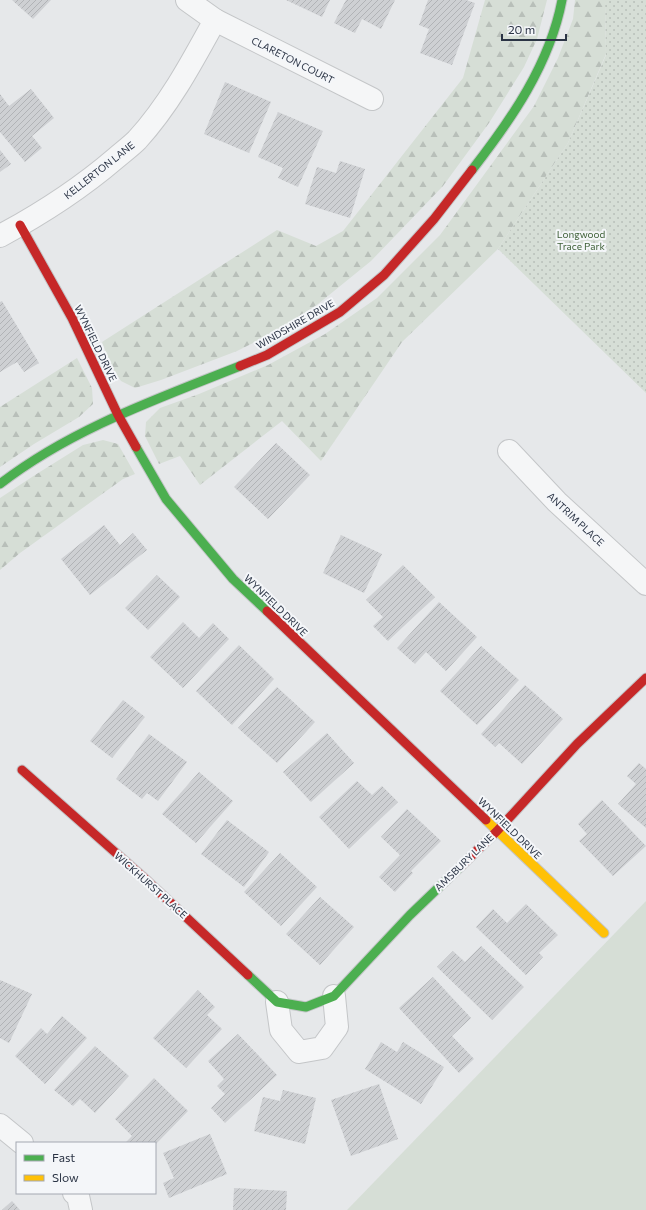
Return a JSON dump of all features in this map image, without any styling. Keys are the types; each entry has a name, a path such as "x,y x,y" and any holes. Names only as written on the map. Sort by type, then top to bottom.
{"street":[{"name":"CLARETON COURT","path":"187,0 214,20 372,100"},
{"name":"WINDSHIRE DRIVE","path":"0,484 17,471 67,441 118,415 267,355 340,312 384,275 434,219 477,164 518,107 544,60 559,16 562,0"},
{"name":"KELLERTON LANE","path":"0,236 65,197 103,169 136,140 162,108 188,71 214,20"},
{"name":"WYNFIELD DRIVE","path":"20,225 72,318 118,415 166,499 233,579 604,933"},
{"name":"ANTRIM PLACE","path":"509,452 557,502 646,584"},
{"name":"AMSBURY LANE","path":"277,1002 306,1007 334,996 410,915 497,831 577,744 646,678"},
{"name":"WICKHURST PLACE","path":"22,770 142,876 277,1002"},
{"path":"277,1002 281,1030 299,1052 322,1048 337,1027 334,996"},
{"path":"0,1125 21,1142"},
{"path":"75,1194 78,1196 81,1210"}],"green space":[{"path":"485,0 547,0 537,39 524,67 489,123 443,186 371,261 318,304 273,333 237,351 161,380 135,388 121,381 112,368 102,342 277,230 316,246 343,231 463,78"},
{"path":"575,0 605,0 606,54 568,143 498,249 402,342 321,461 282,421 200,485 180,456 159,464 145,436 146,422 160,408 199,394 268,365 325,334 377,298 440,235 534,106 558,58 573,19"},
{"name":"Longwood Trace Park","path":"605,0 646,0 646,393 498,249 568,143 606,55"},
{"path":"77,358 92,388 93,404 79,417 34,444 0,467 0,407"},
{"path":"103,440 118,444 135,474 123,479 20,553 0,570 0,498 83,445"},
{"path":"646,901 646,1210 347,1210"}],"building":[{"path":"12,0 51,0 33,19"},
{"path":"286,0 330,0 322,17"},
{"path":"346,0 395,0 381,29 362,19 355,33 334,23"},
{"path":"428,0 466,0 475,3 452,65 420,53 429,29 419,25"},
{"path":"225,82 271,102 249,153 204,134"},
{"path":"31,89 54,118 32,136 42,148 25,162 0,132 0,94 9,106"},
{"path":"278,112 323,131 298,187 278,178 283,168 258,157"},
{"path":"0,150 11,164 0,172"},
{"path":"340,161 365,169 350,218 305,204 317,167 336,173"},
{"path":"2,301 39,363 24,372 17,362 0,372 0,302"},
{"path":"276,443 310,475 268,519 234,487"},
{"path":"104,525 120,545 133,533 147,550 90,595 61,559"},
{"path":"341,535 382,554 364,593 323,573"},
{"path":"403,565 435,597 388,641 373,626 383,617 366,600"},
{"path":"157,575 180,597 148,630 125,608"},
{"path":"439,602 477,637 446,671 426,652 415,664 397,648"},
{"path":"183,622 199,638 213,623 229,639 183,688 150,657"},
{"path":"239,645 274,679 232,725 196,691"},
{"path":"481,646 519,680 477,725 440,691"},
{"path":"525,685 563,719 522,764 499,743 495,747 481,734"},
{"path":"277,687 315,722 277,763 238,728"},
{"path":"123,700 145,717 112,758 90,741"},
{"path":"327,733 354,763 311,802 283,772"},
{"path":"149,734 187,762 158,801 147,793 142,799 116,779"},
{"path":"639,763 646,769 646,828 618,804 636,784 627,776"},
{"path":"199,772 233,801 196,843 162,814"},
{"path":"357,781 372,795 382,786 398,802 349,849 319,817"},
{"path":"602,800 646,846 613,876 579,841 587,834 578,824"},
{"path":"407,809 441,841 411,871 413,873 395,892 379,877 400,855 381,837"},
{"path":"227,820 269,852 244,887 201,854"},
{"path":"280,853 317,887 281,926 244,892"},
{"path":"320,897 354,927 320,965 286,934"},
{"path":"526,904 558,935 539,953 543,957 526,975 476,927 493,909 507,923"},
{"path":"481,946 524,987 492,1020 437,967 453,951 465,962"},
{"path":"433,977 471,1018 452,1036 474,1059 459,1073 399,1008"},
{"path":"0,980 32,994 9,1043 0,1038"},
{"path":"198,990 215,1007 207,1015 222,1029 186,1068 153,1038"},
{"path":"62,1016 87,1038 45,1084 15,1056 41,1028 47,1034"},
{"path":"238,1034 277,1075 225,1123 211,1108 225,1094 217,1086 224,1079 208,1061"},
{"path":"381,1042 397,1052 403,1042 444,1067 421,1104 365,1069"},
{"path":"95,1046 129,1076 95,1113 80,1099 73,1106 54,1090"},
{"path":"154,1078 188,1111 156,1144 156,1142 126,1142 132,1136 115,1119"},
{"path":"379,1084 398,1139 351,1156 331,1100"},
{"path":"283,1090 316,1098 305,1144 254,1131 263,1097 280,1101"},
{"path":"210,1134 227,1174 169,1198 163,1183 174,1178 163,1153"},
{"path":"234,1188 287,1191 286,1210 233,1210"},
{"path":"12,1201 20,1210 2,1210"}],"traffic: fast":[{"path":"472,170 501,131 539,69 556,24 562,0"},
{"path":"0,484 27,464 85,431 146,403 240,366"},
{"path":"136,447 166,499 233,579 267,611"},
{"path":"248,975 277,1002 306,1007 334,996 410,915 461,866"}],"traffic: slow":[{"path":"486,820 604,933"}],"traffic: jam":[{"path":"240,366 267,355 340,312 384,275 434,219 472,170"},
{"path":"20,225 72,318 118,415 136,447"},
{"path":"267,611 486,820"},
{"path":"461,866 497,831 577,744 646,678"},
{"path":"22,770 142,876 248,975"}]}
